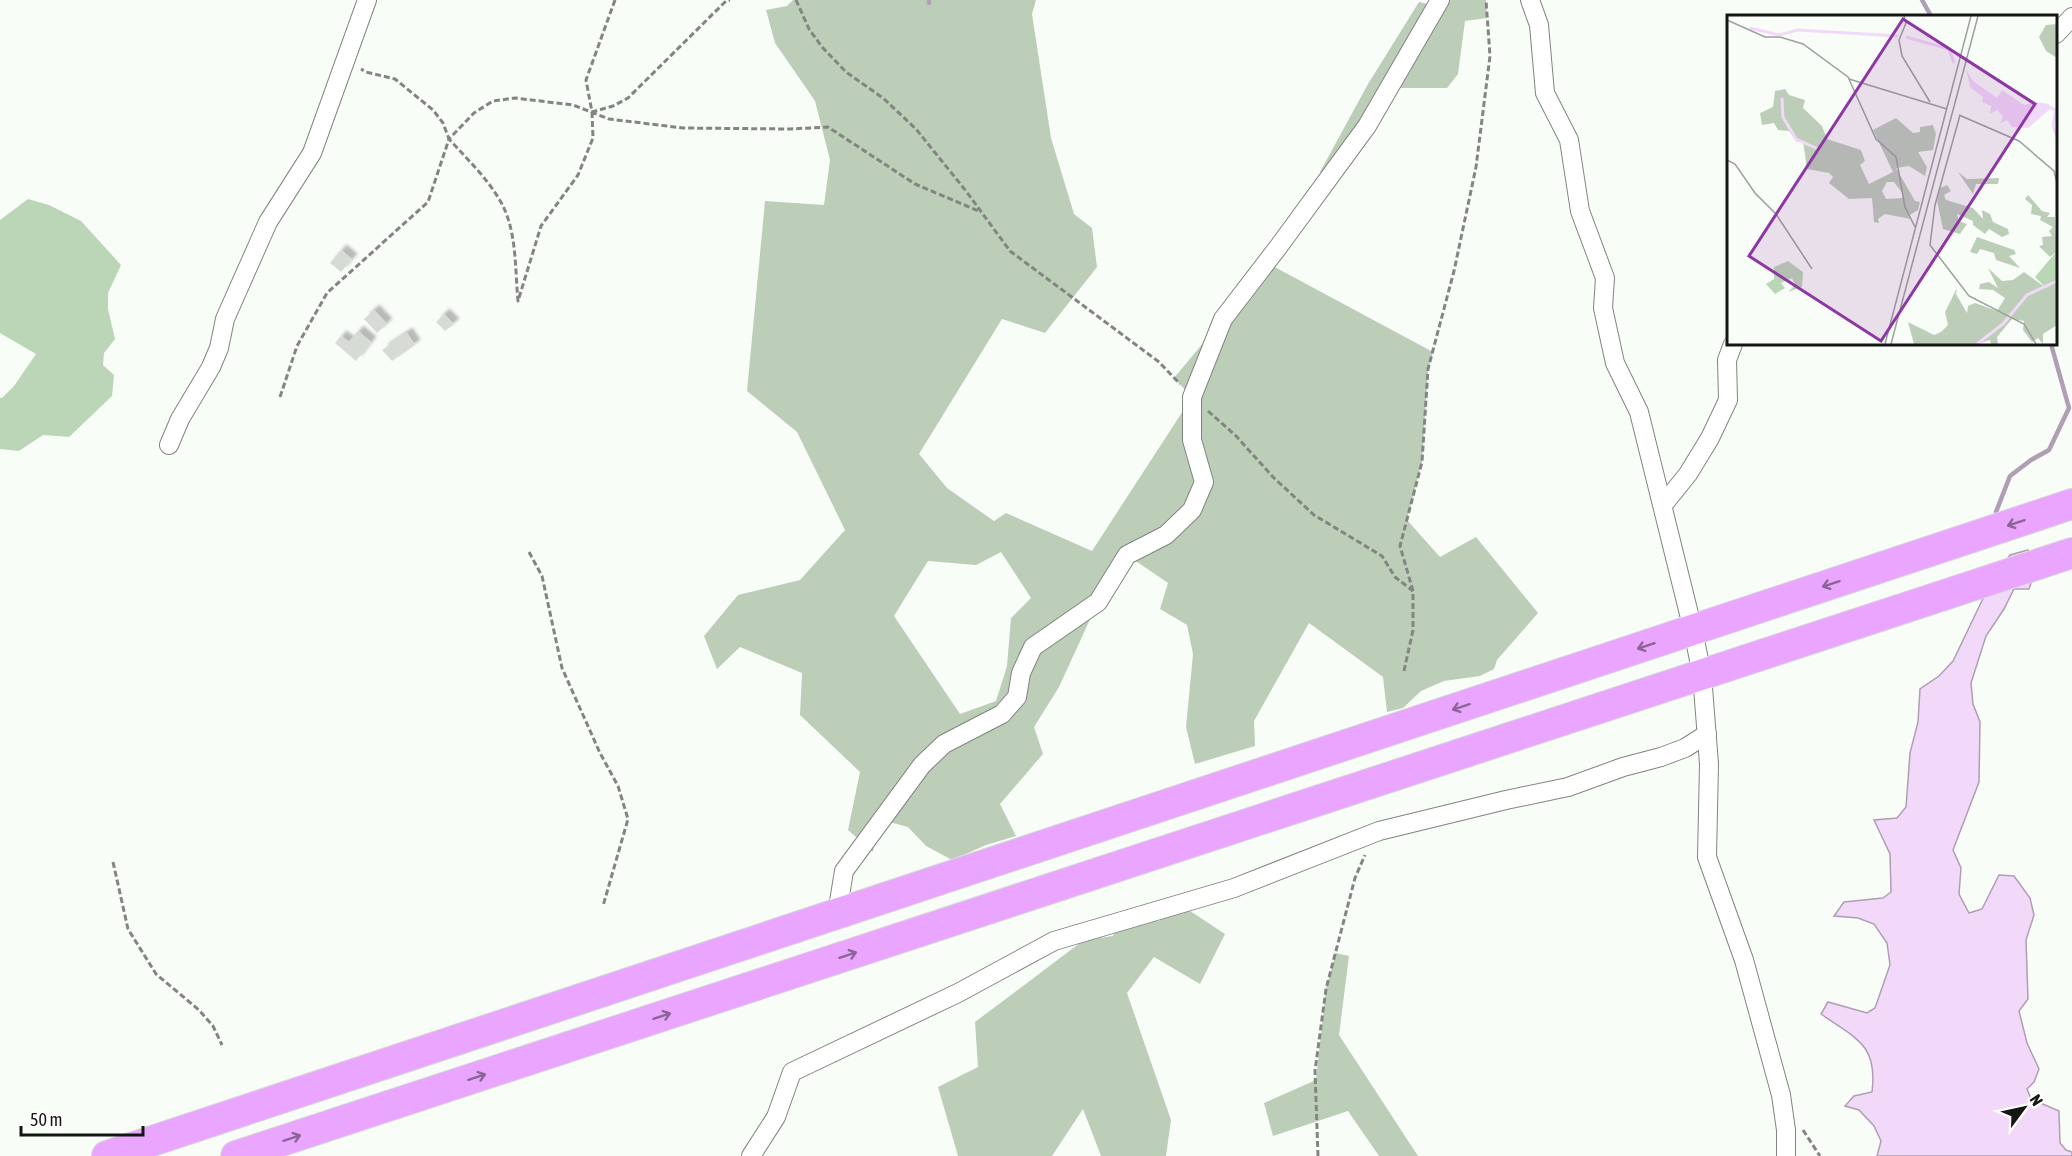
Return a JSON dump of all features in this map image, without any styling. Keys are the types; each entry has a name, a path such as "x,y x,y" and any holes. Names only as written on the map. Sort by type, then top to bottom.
{"highway":[{"path":"107,1156 2072,504"},
{"path":"236,1156 2072,553"}],"street":[{"path":"169,445 180,418 212,367 225,319 268,222 312,153 367,0"},
{"path":"837,914 844,871 922,765 944,744 1002,714 1017,697 1021,673 1034,647 1098,602 1127,555 1166,535 1192,510 1204,482 1192,440 1192,397 1223,319 1367,126 1440,0"},
{"path":"1530,0 1539,25 1545,93 1569,140 1580,211 1605,278 1603,308 1615,363 1639,412 1693,630 1702,675 1709,764 1707,857 1744,960 1781,1095 1786,1130 1786,1156"},
{"path":"2057,32 2072,17"},
{"path":"1663,505 1688,474 1710,438 1728,400 1727,360 1733,345"},
{"path":"751,1156 776,1117 792,1072 958,993 1054,941 1234,888 1379,831 1568,787 1623,767 1661,758 1685,748 1707,734"}],"path":[{"path":"349,52 357,66 366,72 396,79 433,110 443,123 449,139 484,177 503,206 513,241 518,301 541,226 578,175 593,138 592,112 586,80 615,0"},
{"path":"592,112 613,106 628,98 728,0"},
{"path":"796,0 809,29 822,47 846,72 883,98 916,129 1010,251 1159,362 1314,515 1382,556 1395,577 1413,591"},
{"path":"1404,671 1413,630 1413,591 1400,546 1422,462 1428,369 1454,271 1476,167 1490,56 1486,0"},
{"path":"280,397 297,346 327,293 428,202 449,139 474,113 493,101 515,98 573,105 609,119 683,128 828,127 915,184 981,212"},
{"path":"529,552 542,576 562,668 600,753 618,786 628,819 603,906"},
{"path":"1318,1156 1315,1071 1326,989 1355,878 1369,845 1379,831"},
{"path":"113,862 128,929 156,974 199,1010 213,1026 222,1045"}],"green space":[{"path":"793,0 1036,0 1032,14 1051,138 1074,214 1092,228 1097,267 1045,333 1002,319 919,454 947,488 994,521 1006,513 1092,551 1192,397 1174,378 1267,263 1433,352 1428,370 1422,462 1407,520 1440,557 1476,537 1538,613 1497,660 1494,669 1480,676 1444,681 1421,691 1403,708 1387,712 1383,677 1309,623 1254,721 1255,746 1195,764 1186,727 1193,654 1187,625 1160,609 1168,583 1127,555 1098,602 1059,687 1034,727 1043,754 1000,804 1016,836 986,845 952,860 926,846 908,827 878,819 873,852 848,830 860,772 800,715 802,673 740,647 717,669 704,636 738,595 800,580 845,530 797,432 747,391 765,201 824,205 830,160 815,101 775,43 766,10 787,6","holes":["1001,552 1031,598 1011,618 1007,666 996,701 960,714 894,616 928,561 976,565"]},
{"path":"1440,0 1486,0 1487,18 1465,21 1458,74 1447,88 1389,88 1328,179 1320,172 1368,84 1419,2 1437,6"},
{"path":"28,199 49,205 81,221 121,265 108,293 108,309 115,339 104,353 103,365 114,375 112,396 69,437 43,435 19,451 0,449 0,398 14,386 36,354 0,333 0,220"},
{"path":"1178,903 1225,934 1200,984 1154,957 1127,993 1171,1120 1166,1156 1101,1156 1083,1109 1052,1156 958,1156 938,1087 978,1067 975,1022 1084,940 1113,936 1124,911 1159,921"},
{"path":"1336,953 1349,956 1339,1035 1418,1156 1379,1156 1348,1111 1273,1136 1264,1103 1316,1080 1326,989"}],"shaded area":[{"path":"2028,550 2035,572 2029,589 2014,589 1986,636 1971,683 1973,704 1980,722 1979,782 1953,850 1961,868 1959,894 1969,913 1982,909 1999,875 2014,876 2030,898 2034,915 2026,940 2028,999 2019,1011 2027,1043 2039,1069 2034,1082 2027,1089 2031,1099 2059,1111 2060,1143 2066,1150 2072,1152 2072,1156 1877,1156 1881,1141 1874,1126 1859,1110 1845,1106 1854,1096 1872,1092 1873,1076 1868,1053 1854,1037 1821,1014 1828,1002 1867,1013 1875,1008 1890,965 1887,943 1874,924 1858,918 1834,916 1844,902 1883,898 1891,892 1890,854 1874,820 1897,818 1906,807 1910,753 1918,722 1920,689 1939,676 1953,661 1989,586 2010,555"}],"building":[{"path":"341,250 352,259 341,272 330,263"},
{"path":"374,310 387,324 377,333 364,319"},
{"path":"444,314 454,324 445,331 436,322"},
{"path":"358,331 371,342 356,361 335,343 341,336 349,342"},
{"path":"407,333 415,345 392,361 382,350"}],"waterway":[{"path":"1922,0 1930,15"},
{"path":"1996,512 2010,476 2049,450 2069,408 2051,345"}]}
